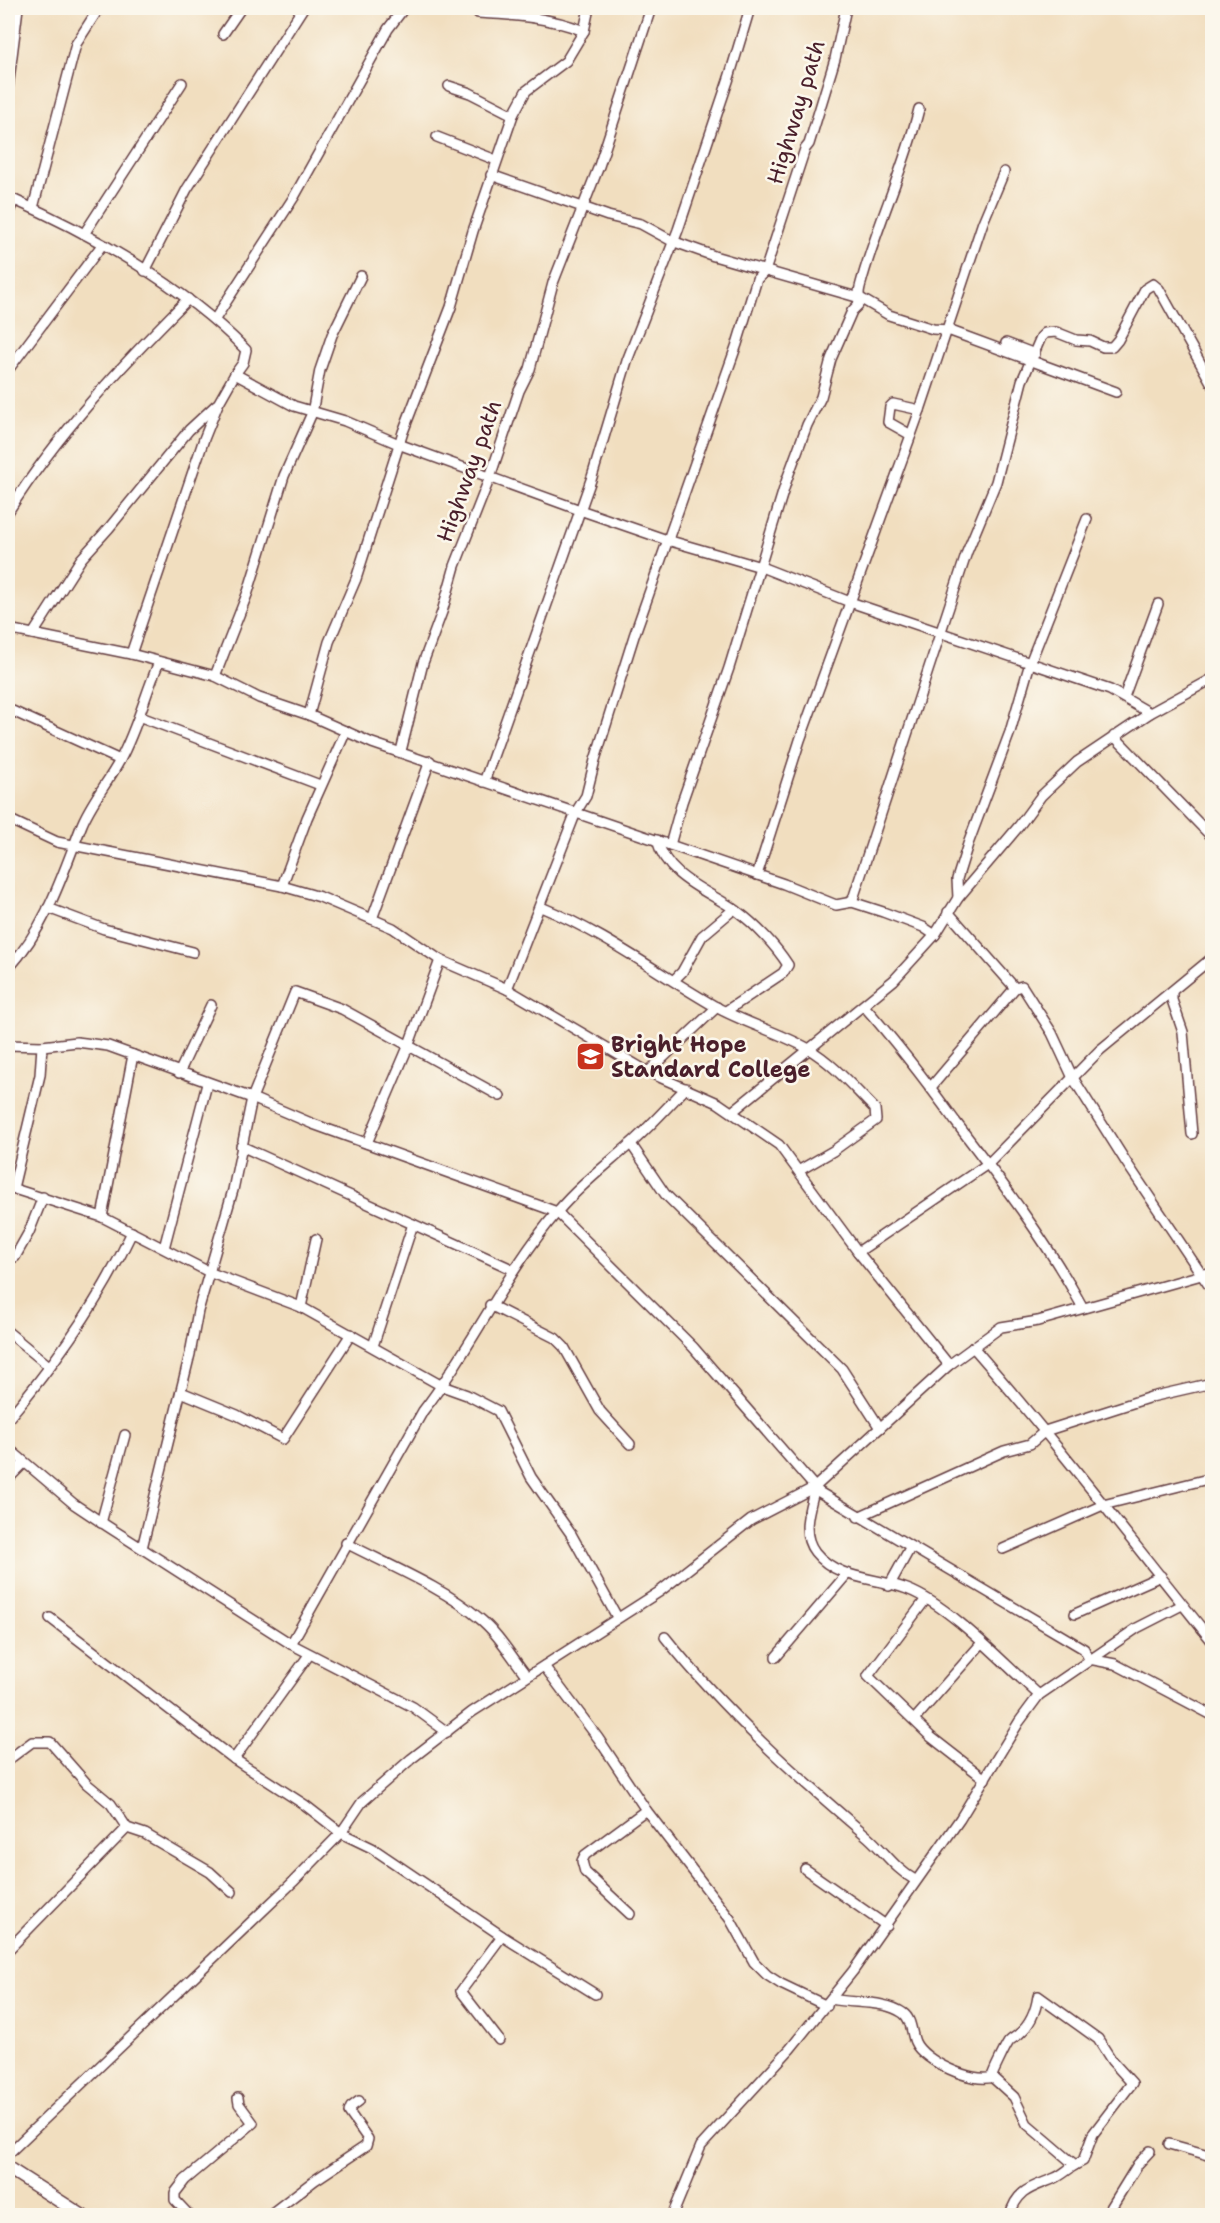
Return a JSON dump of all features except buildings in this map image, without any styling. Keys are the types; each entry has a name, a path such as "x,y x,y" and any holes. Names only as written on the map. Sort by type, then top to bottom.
{"street":[{"path":"8,87 18,8"},
{"path":"33,208 76,44 99,8"},
{"path":"223,34 241,8"},
{"path":"145,271 187,189 303,8"},
{"path":"215,319 290,203 388,29 404,8"},
{"path":"309,715 329,642 356,579 419,388 451,307 496,160 513,115 526,91 566,61 584,31 589,8"},
{"name":"Highway path","path":"401,751 423,663 442,612 455,566 490,477 519,392 530,369 553,283 624,95 651,8"},
{"path":"484,782 580,510 627,361 672,242 729,78 750,8"},
{"name":"Highway path","path":"507,989 541,907 576,812 586,796 634,636 737,344 757,279 765,271 805,149 809,144 835,59 846,8"},
{"path":"478,13 530,16 561,22 584,31"},
{"path":"84,234 182,83"},
{"path":"448,86 470,93 513,115"},
{"path":"670,845 761,567 787,479 807,425 825,387 831,359 860,298 858,290 880,222 910,146 919,109"},
{"path":"437,137 496,160"},
{"path":"757,875 800,740 920,410 984,222 1004,172"},
{"path":"492,175 646,226 672,242 860,298 890,315 933,328 948,330 1033,358 1116,392"},
{"path":"8,214 11,198 84,234 188,299 215,319 246,350 243,363 218,404 131,654"},
{"path":"8,370 102,245"},
{"path":"214,676 248,592 284,476 312,413 320,370 332,335 361,276"},
{"path":"852,902 967,552 996,482 1022,381 1041,337 1048,332 1076,340 1090,341 1103,347 1112,346 1118,340 1145,289 1153,285 1160,289 1212,384"},
{"path":"8,512 30,477 109,379 188,299"},
{"path":"1006,343 1033,358"},
{"path":"235,374 294,406 312,413 321,413 345,421 401,445 580,510 667,540 761,567 850,602 1110,690 1150,713"},
{"path":"33,634 81,559 110,528 189,430 218,404"},
{"path":"910,435 888,422 890,407 893,404 920,410"},
{"path":"958,898 957,879 962,861 1010,732 1030,663 1088,519"},
{"path":"1124,697 1158,604"},
{"path":"8,629 131,654 214,676 259,698 309,715 372,743 657,840 836,905 852,902 904,919 935,935"},
{"path":"8,969 60,886 92,804 120,760 141,717 159,662"},
{"path":"732,1112 894,980 935,935 958,898 1019,826 1041,796 1077,762 1150,713 1212,679"},
{"path":"8,710 120,760"},
{"path":"141,717 320,785"},
{"path":"282,886 320,785 346,731"},
{"path":"1113,736 1212,837"},
{"path":"372,919 430,761"},
{"path":"8,819 57,842 282,886 320,897 393,928 440,960 507,989 648,1072 686,1088 732,1112 778,1145 800,1170 858,1252 950,1365"},
{"path":"648,1072 721,1009 783,973 788,965 753,925 734,909 721,903 672,868 661,856 657,840"},
{"path":"541,907 569,918 721,1009 808,1048 840,1073 875,1109 876,1119 833,1151 800,1170"},
{"path":"48,908 104,929 193,952"},
{"path":"674,980 682,972 702,936 734,909"},
{"path":"948,912 1015,988"},
{"path":"858,1252 989,1163 1100,1050 1170,996 1212,958"},
{"path":"367,1143 408,1047 440,960"},
{"path":"682,972 690,989"},
{"path":"932,1086 1015,988 1022,986 1028,993 1073,1078 1143,1190 1212,1290"},
{"path":"142,1548 181,1392 198,1311 211,1273 233,1190 252,1098 295,992 342,1009 500,1096"},
{"path":"1170,996 1183,1032 1192,1134"},
{"path":"179,1073 211,1005"},
{"path":"864,1006 932,1086 989,1163 1058,1263 1082,1306"},
{"path":"8,1045 42,1046 93,1042 252,1098 367,1143 557,1212 693,1347 825,1497 1084,1649 1089,1659"},
{"path":"42,1046 40,1076 10,1188 102,1217 211,1273 301,1307 442,1386 467,1395 498,1411 531,1477 571,1534 616,1617"},
{"path":"102,1217 133,1055"},
{"path":"164,1248 207,1083"},
{"path":"291,1644 423,1411 442,1386 490,1305 514,1270 557,1212 575,1192 631,1144 686,1088"},
{"path":"631,1144 665,1194 842,1370 880,1428"},
{"path":"241,1146 514,1270"},
{"path":"15,1257 29,1232 43,1197"},
{"path":"373,1346 413,1224"},
{"path":"8,1419 96,1300 132,1232"},
{"path":"301,1307 316,1239"},
{"path":"8,2154 246,1928 341,1833 363,1802 411,1759 447,1732 526,1675 544,1666 616,1617 659,1592 751,1520 815,1487 950,1365 1007,1324 1038,1321 1082,1306 1212,1272"},
{"path":"490,1305 555,1338 564,1347 600,1411 630,1444"},
{"path":"8,1332 49,1366"},
{"path":"181,1392 237,1415 283,1439 351,1334"},
{"path":"973,1347 1020,1406 1045,1431 1212,1641"},
{"path":"858,1517 1004,1452 1030,1444 1045,1431 1151,1397 1212,1383"},
{"path":"101,1522 125,1435"},
{"path":"8,1449 101,1522 291,1644 413,1707 447,1732"},
{"path":"8,1479 24,1463"},
{"path":"1003,1550 1103,1505 1209,1478 1212,1488"},
{"path":"815,1487 808,1515 808,1541 816,1553 829,1564 847,1574 889,1586 906,1588 926,1599 1039,1695"},
{"path":"346,1544 414,1578 479,1617 526,1675"},
{"path":"889,1586 910,1548"},
{"path":"776,1657 847,1574"},
{"path":"1075,1614 1161,1575"},
{"path":"926,1599 868,1676 914,1720 985,1779"},
{"path":"672,2216 701,2146 829,2002 887,1926 915,1880 960,1819 1019,1722 1039,1695 1137,1628 1182,1605"},
{"path":"50,1618 234,1759 305,1805 341,1833 372,1848 502,1936 595,1994"},
{"path":"665,1637 697,1678 745,1728 869,1838 897,1867 915,1880"},
{"path":"914,1720 981,1644"},
{"path":"234,1759 309,1654"},
{"path":"1089,1659 1115,1664 1212,1715"},
{"path":"544,1666 568,1696 646,1810 730,1919 754,1962 766,1975 781,1984 829,2002 874,2003 902,2012 909,2021 915,2042 931,2061 973,2077 992,2077 1014,2097 1027,2124 1071,2165"},
{"path":"8,1760 32,1742 50,1742 87,1784 111,1804 128,1828 145,1834 210,1872 232,1892"},
{"path":"630,1914 585,1872 582,1861 585,1856 646,1810"},
{"path":"8,1950 128,1828"},
{"path":"805,1869 887,1926"},
{"path":"499,2040 460,1991 502,1936"},
{"path":"992,2077 992,2070 1003,2056 1008,2042 1031,2020 1038,1996 1098,2039 1112,2061 1132,2083 1093,2134 1083,2161 1071,2165 1054,2179 1028,2188 1017,2199 1010,2216"},
{"path":"189,2216 175,2200 175,2193 185,2180 253,2123 239,2104 238,2098"},
{"path":"268,2216 366,2146 368,2139 349,2112 351,2107 359,2101"},
{"path":"1169,2144 1212,2156"},
{"path":"1106,2216 1138,2164 1150,2151"},
{"path":"8,2169 83,2216"}],"place":[{"name":"Bright Hope Standard College","path":"590,1057"}]}
